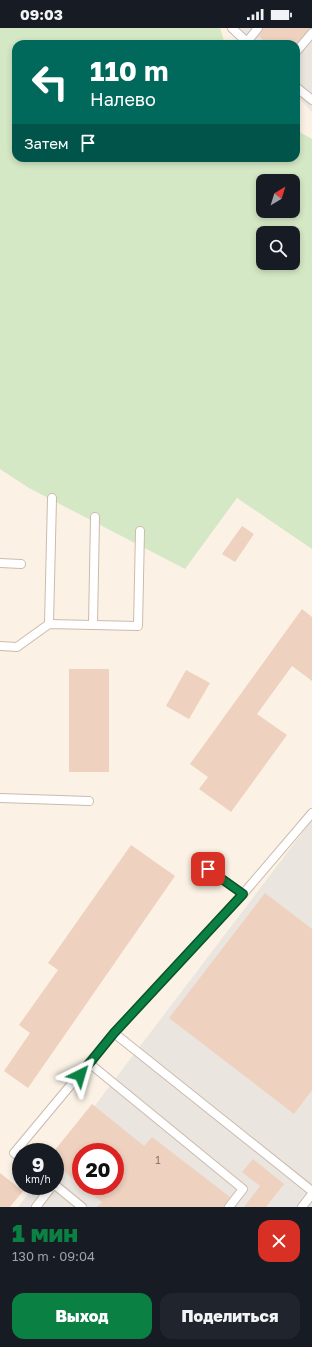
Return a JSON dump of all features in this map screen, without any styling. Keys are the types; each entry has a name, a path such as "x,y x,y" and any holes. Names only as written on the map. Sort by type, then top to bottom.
{"lane":[{"path":"232,28 245,40"},
{"path":"250,40 258,28"},
{"path":"300,47 312,33"},
{"path":"300,90 311,98"},
{"path":"49,624 52,498"},
{"path":"93,625 95,516"},
{"path":"0,646 17,647 49,624 138,626 140,531"},
{"path":"0,564 21,564"},
{"path":"0,798 89,801"},
{"path":"22,1143 114,1033 243,894 312,813"},
{"path":"208,869 243,894"},
{"path":"114,1033 312,1191"},
{"path":"89,1064 243,1189 228,1207"},
{"path":"64,1192 82,1207"},
{"path":"302,1207 312,1194"},
{"path":"36,1207 45,1195"}],"shaded area":[{"path":"225,28 312,28 312,112 300,99 300,40 245,40 240,34"},
{"path":"312,820 312,1207 18,1207 27,1195 64,1195 64,1146"}],"green space":[{"path":"0,28 220,28 224,40 12,40 12,162 300,162 300,132 312,139 312,549 237,498 185,569 29,488 0,469"}],"building":[{"path":"263,28 310,28 300,40 263,40 259,36"},
{"path":"242,526 254,534 235,562 222,554"},
{"path":"302,609 312,617 312,681 292,666 257,714 287,735 231,812 199,789 208,777 190,764"},
{"path":"69,669 109,669 109,772 69,772"},
{"path":"186,670 210,683 189,719 166,706"},
{"path":"131,845 175,876 28,1088 4,1071 30,1033 19,1025 58,970 48,963"},
{"path":"265,893 312,929 312,1090 294,1114 169,1018"},
{"path":"92,1104 144,1146 152,1137 230,1197 224,1207 97,1207 102,1202 93,1195 124,1195 124,1143 72,1143 72,1178 64,1171 64,1143 61,1143"},
{"path":"253,1159 284,1184 266,1207 244,1207 260,1186 242,1172"},
{"path":"0,1173 12,1182 12,1195 20,1195 10,1207 0,1207"}],"route":[{"path":"80,1075 114,1033 243,894 208,869"}]}
